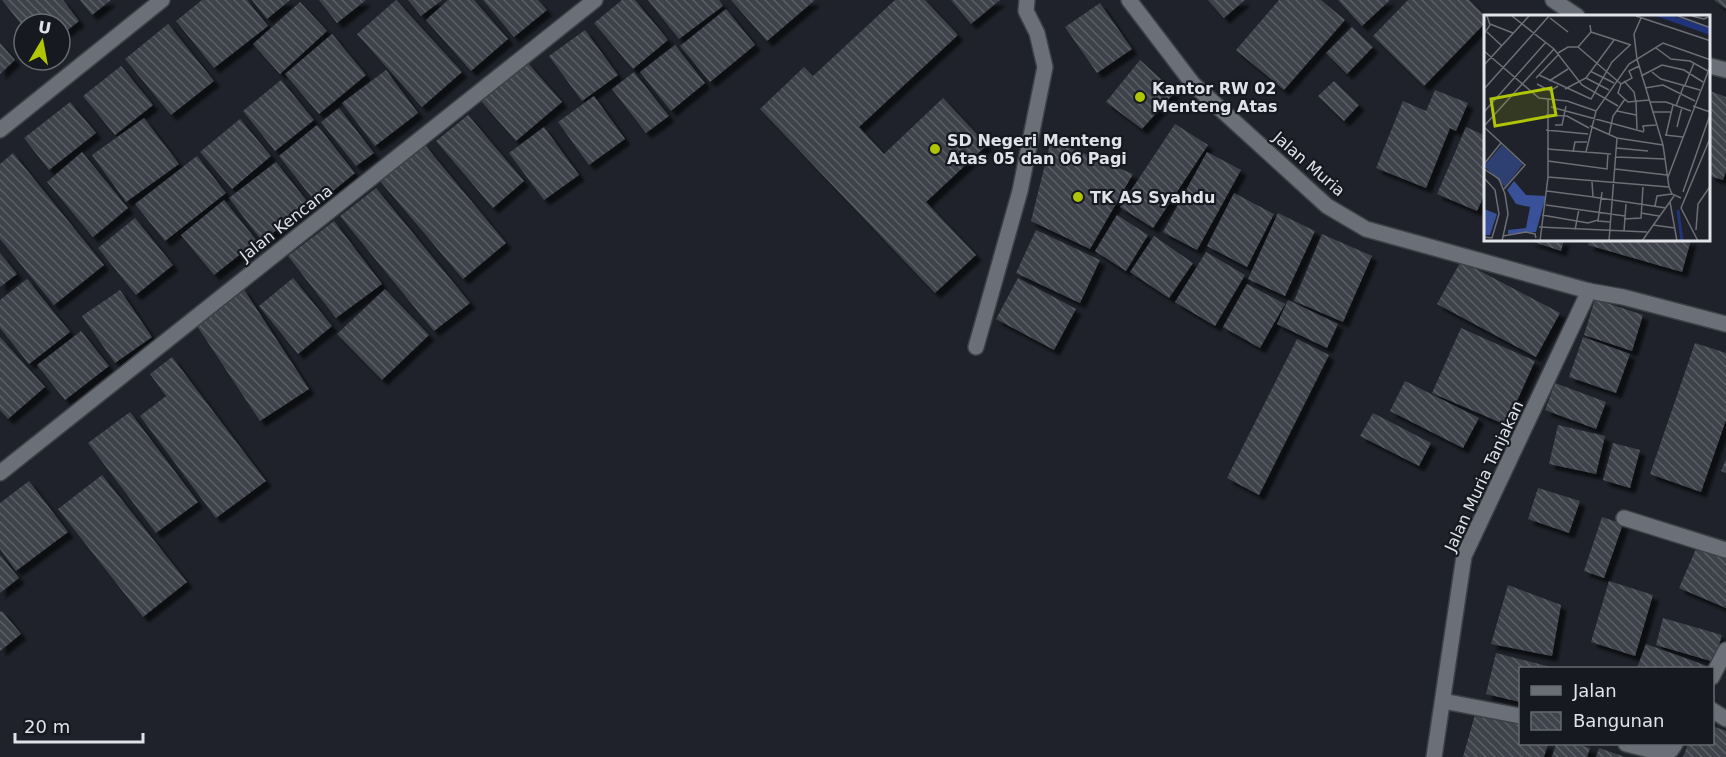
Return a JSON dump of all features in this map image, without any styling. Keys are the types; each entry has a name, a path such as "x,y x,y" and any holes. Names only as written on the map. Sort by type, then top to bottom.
{"street":[{"path":"0,130 162,0"},
{"name":"Jalan Kencana","path":"0,473 595,0"},
{"path":"976,347 1020,191 1045,67 1037,33 1026,11 1028,0"},
{"name":"Jalan Muria","path":"1129,0 1193,84 1327,206 1366,229 1589,291 1623,297 1726,324"},
{"path":"1553,0 1576,15"},
{"path":"1711,66 1726,70"},
{"name":"Jalan Muria Tanjakan","path":"1434,757 1464,556 1589,291"},
{"path":"1624,518 1726,550"},
{"path":"1714,675 1726,650"},
{"path":"1443,701 1519,716"},
{"path":"1630,745 1662,753 1671,750 1674,745"}],"building":[{"path":"2,0 63,0 79,21 72,27 72,12 12,13"},
{"path":"80,0 111,0 92,15"},
{"path":"202,0 247,0 268,26 214,68 176,21"},
{"path":"252,0 290,0 267,19"},
{"path":"319,0 366,0 337,23"},
{"path":"396,0 462,72 422,107 357,34"},
{"path":"408,0 442,0 421,16"},
{"path":"448,0 474,0 508,39 471,71 426,20"},
{"path":"483,0 538,0 547,10 514,37"},
{"path":"622,0 635,0 668,40 633,69 594,23"},
{"path":"648,0 719,0 723,6 679,39"},
{"path":"731,0 815,0 767,41"},
{"name":"SD Negeri Menteng Atas 05 dan 06 Pagi","path":"895,0 925,0 958,35 859,127 884,154 943,98 987,145 926,202 976,255 935,293 760,109 804,67 813,76"},
{"path":"951,0 1000,0 971,24"},
{"path":"1208,0 1245,0 1224,18"},
{"path":"1279,0 1321,0 1345,20 1284,90 1236,50"},
{"path":"1338,0 1390,0 1362,26"},
{"path":"1408,0 1469,0 1484,15 1484,24 1424,86 1373,36"},
{"path":"1714,0 1726,0 1726,9"},
{"path":"300,2 327,31 280,74 253,44"},
{"path":"1100,3 1132,49 1097,73 1065,27"},
{"path":"726,9 755,45 710,82 680,46"},
{"path":"168,24 214,81 171,115 125,59"},
{"path":"1352,27 1373,47 1347,74 1326,53"},
{"path":"585,30 618,75 582,101 549,56"},
{"path":"332,34 366,75 319,114 285,74"},
{"path":"0,43 12,57 12,63 0,74"},
{"path":"675,45 705,83 671,111 640,72"},
{"name":"Kantor RW 02 Menteng Atas","path":"1140,60 1175,92 1142,129 1106,102"},
{"path":"527,62 562,102 516,141 481,101"},
{"path":"121,66 153,105 115,135 83,96"},
{"path":"386,70 418,113 375,146 342,103"},
{"path":"634,72 669,116 646,133 612,89"},
{"path":"281,80 314,120 275,151 243,111"},
{"path":"1334,81 1359,105 1344,121 1318,96"},
{"path":"1435,90 1468,103 1456,131 1450,128 1426,188 1376,168 1403,101 1426,111"},
{"path":"1711,91 1726,97 1726,171 1723,180 1711,176"},
{"path":"594,96 625,139 589,165 558,122"},
{"path":"70,102 96,133 49,170 24,138"},
{"path":"339,108 374,153 356,166 321,122"},
{"path":"468,115 524,181 493,208 436,141"},
{"path":"144,118 179,164 126,202 92,155"},
{"path":"240,119 271,156 232,189 200,152"},
{"path":"1175,124 1208,145 1153,228 1120,207"},
{"path":"317,125 355,173 317,204 279,156"},
{"path":"544,127 579,175 544,200 509,153"},
{"path":"1466,127 1484,135 1484,195 1477,211 1437,194"},
{"name":"TK AS Syahdu","path":"1051,140 1133,174 1090,249 1031,221"},
{"path":"424,144 506,243 463,279 380,181"},
{"path":"82,152 128,208 93,237 47,182"},
{"path":"1207,152 1241,170 1197,250 1163,232"},
{"path":"13,153 104,265 54,305 0,239 0,164"},
{"path":"197,156 226,193 165,241 135,204"},
{"path":"276,162 310,205 262,241 229,198"},
{"path":"376,188 470,303 434,331 340,216"},
{"path":"1234,193 1274,214 1247,267 1207,246"},
{"path":"224,200 257,241 214,275 181,235"},
{"path":"1278,213 1315,231 1285,296 1248,279"},
{"path":"1117,215 1148,235 1126,271 1095,251"},
{"path":"135,218 173,265 136,295 98,248"},
{"path":"334,221 382,284 336,318 288,256"},
{"path":"1036,230 1100,260 1080,303 1016,273"},
{"path":"1322,234 1372,256 1343,322 1294,301"},
{"path":"1154,236 1193,263 1169,298 1130,272"},
{"path":"1534,242 1563,242 1561,251"},
{"path":"1589,242 1690,242 1682,272 1588,245"},
{"path":"1206,252 1245,275 1215,326 1175,302"},
{"path":"0,253 17,274 0,287"},
{"path":"1461,261 1560,313 1536,357 1437,304"},
{"path":"293,278 332,326 298,354 259,306"},
{"path":"1018,278 1076,309 1054,350 996,319"},
{"path":"27,279 70,332 29,364 0,328 0,300"},
{"path":"1247,284 1285,304 1260,348 1223,327"},
{"path":"243,288 309,389 260,421 193,320"},
{"path":"385,289 429,335 382,380 337,334"},
{"path":"120,290 152,337 115,363 82,316"},
{"path":"1595,299 1643,315 1632,351 1584,335"},
{"path":"1288,300 1338,324 1327,348 1277,324"},
{"path":"1461,328 1535,361 1506,425 1432,393"},
{"path":"81,331 109,366 65,400 37,365"},
{"path":"0,337 45,387 8,419 0,410"},
{"path":"1583,337 1630,354 1616,393 1569,377"},
{"path":"1297,339 1329,355 1259,495 1227,478"},
{"path":"1695,343 1726,353 1726,420 1701,492 1650,474"},
{"path":"172,357 266,481 216,518 140,416 166,396 150,374"},
{"path":"1405,381 1479,418 1463,448 1390,411"},
{"path":"1555,383 1606,402 1596,429 1545,410"},
{"path":"130,412 198,502 156,533 88,443"},
{"path":"1373,413 1431,443 1419,466 1360,436"},
{"path":"1558,425 1605,436 1596,474 1549,464"},
{"path":"1613,443 1640,450 1630,488 1603,480"},
{"path":"1726,459 1726,473 1721,471"},
{"path":"102,475 187,582 143,617 58,509"},
{"path":"29,481 68,532 16,571 0,549 0,503"},
{"path":"1538,488 1580,501 1569,533 1528,519"},
{"path":"1602,517 1623,524 1604,578 1584,571"},
{"path":"1699,542 1726,554 1726,608 1679,588"},
{"path":"0,555 19,578 0,593"},
{"path":"1609,581 1653,595 1635,656 1591,642"},
{"path":"1508,585 1561,605 1552,656 1491,644"},
{"path":"2,611 21,634 0,651 0,612"},
{"path":"1663,618 1722,635 1714,662 1656,645"},
{"path":"1646,644 1707,666 1706,667 1637,667"},
{"path":"1496,653 1551,667 1519,667 1519,702 1486,694"},
{"path":"1476,711 1519,723 1519,745 1548,745 1544,757 1463,757"},
{"path":"1714,727 1726,731 1726,757 1683,757 1688,745 1714,745"},
{"path":"1556,745 1580,745 1590,748 1587,757 1552,757"},
{"path":"1599,748 1625,757 1596,757"}],"place":[{"name":"Kantor RW 02 Menteng Atas","path":"1140,97"},
{"name":"SD Negeri Menteng Atas 05 dan 06 Pagi","path":"935,149"},
{"name":"TK AS Syahdu","path":"1078,197"}]}
